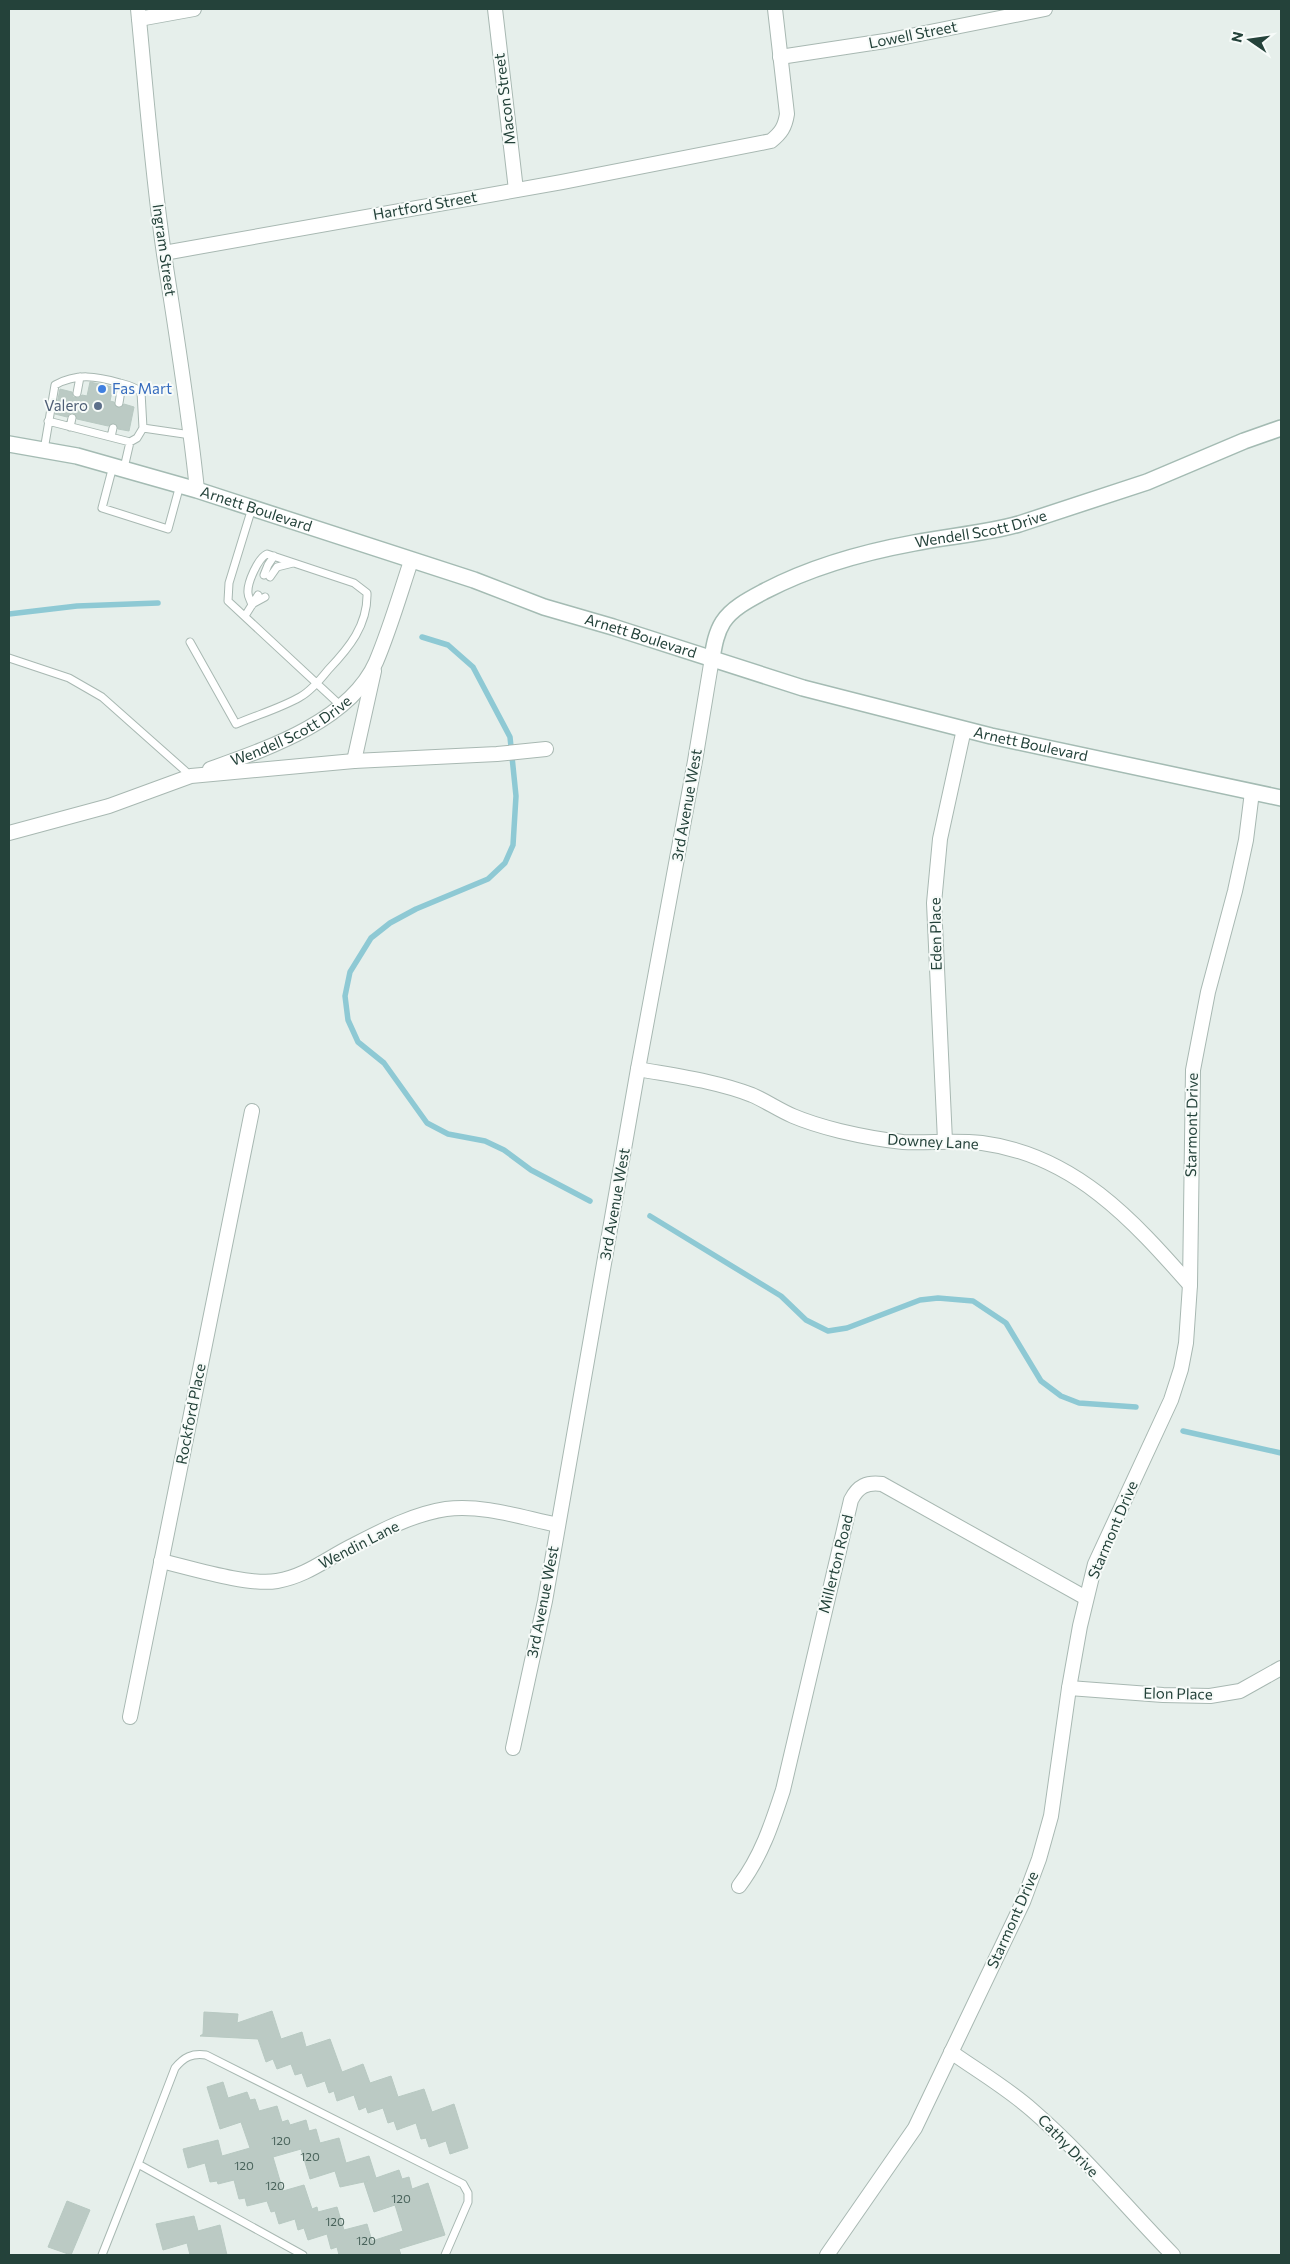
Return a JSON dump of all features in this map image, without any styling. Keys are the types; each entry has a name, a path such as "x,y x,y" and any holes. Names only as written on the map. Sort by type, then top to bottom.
{"main road":[{"name":"Wendell Scott Drive","path":"712,658 715,637 723,622 732,611 787,580 819,568 913,543 998,530 1019,524 1147,482 1244,441 1281,428"},
{"name":"Arnett Boulevard","path":"9,444 118,467 197,490 474,580 544,608 712,658 803,688 964,730 1281,798"}],"street":[{"path":"138,14 194,9"},
{"name":"Macon Street","path":"495,9 516,190"},
{"path":"775,9 780,57"},
{"name":"Lowell Street","path":"780,57 885,41 1045,9"},
{"name":"Ingram Street","path":"138,14 149,137 197,490"},
{"name":"Hartford Street","path":"164,253 516,190 771,140 780,134 786,125 787,114 780,57"},
{"name":"Wendell Scott Drive","path":"354,761 375,663 411,561"},
{"name":"3rd Avenue West","path":"513,1748 545,1602 638,1069 696,761 712,658"},
{"name":"Wendell Scott Drive","path":"9,833 109,806 261,751 293,736 328,715 361,685 375,663"},
{"name":"Eden Place","path":"944,1141 934,902 940,839 964,730"},
{"name":"Wendell Scott Drive","path":"191,776 354,761 540,750"},
{"name":"Starmont Drive","path":"827,2255 915,2128 1023,1902 1039,1859 1051,1816 1069,1688 1086,1598 1095,1564 1171,1400 1186,1343 1190,1285 1193,1070 1208,992 1236,891 1246,840 1252,792"},
{"name":"Downey Lane","path":"638,1069 727,1087 754,1096 793,1116 870,1138 904,1142 944,1141 983,1144 1011,1149 1073,1175 1106,1198 1130,1218 1190,1285"},
{"name":"Rockford Place","path":"130,1718 252,1111"},
{"name":"Millerton Road","path":"739,1886 757,1859 770,1829 783,1790 851,1500 855,1491 863,1485 872,1482 882,1484 1086,1598"},
{"name":"Wendin Lane","path":"161,1561 254,1581 274,1581 295,1577 314,1569 349,1547 425,1513 471,1508 558,1525"},
{"name":"Elon Place","path":"1069,1688 1163,1695 1210,1696 1240,1691 1281,1668"},
{"name":"Cathy Drive","path":"951,2052 1003,2087 1057,2132 1173,2255"}],"lane":[{"path":"77,393 80,377"},
{"path":"44,450 55,385 68,378 100,377 135,387 141,392 143,428 138,438 130,442 102,508 168,529 180,485"},
{"path":"119,403 122,384"},
{"path":"70,427 72,418"},
{"path":"48,422 130,442"},
{"path":"111,437 113,428"},
{"path":"143,428 191,436"},
{"path":"252,508 229,583 228,601 340,705"},
{"path":"190,642 236,724 301,697 317,683 345,653 361,626 367,608 367,593 354,582 267,554 261,556 247,592 252,605"},
{"path":"274,556 268,565 267,576 277,567 293,563"},
{"path":"245,616 252,605 262,596"},
{"path":"9,658 69,678 102,697 191,776"},
{"path":"102,2255 175,2068 182,2059 189,2055 206,2055 463,2184 468,2193 468,2202 445,2255"},
{"path":"138,2164 303,2255"}],"building":[{"path":"90,382 113,387 110,401 114,402 116,407 121,408 124,404 134,407 129,431 118,429 115,423 108,426 77,419 74,413 70,413 67,417 55,414 60,389 72,392 73,397 87,396"},
{"path":"272,2011 281,2039 302,2032 306,2047 330,2039 342,2072 363,2064 370,2083 391,2076 398,2097 424,2089 432,2112 454,2104 468,2148 450,2154 446,2141 429,2147 426,2138 421,2139 416,2123 397,2130 394,2121 388,2123 383,2108 368,2113 366,2107 359,2110 354,2095 337,2101 334,2091 329,2093 325,2081 307,2087 302,2073 295,2075 291,2064 277,2069 273,2059 266,2062 258,2039 200,2036 203,2034 204,2012 238,2014 237,2023"},
{"path":"223,2082 228,2098 247,2092 250,2100 255,2099 259,2111 277,2106 282,2122 288,2120 290,2125 306,2120 309,2131 316,2129 320,2143 339,2138 346,2163 369,2156 376,2178 399,2170 402,2179 409,2177 412,2189 428,2183 445,2235 399,2249 401,2255 339,2255 337,2247 331,2249 327,2234 308,2240 304,2228 298,2230 295,2219 279,2224 275,2211 271,2212 267,2201 247,2206 245,2198 239,2199 234,2180 218,2184 217,2181 210,2182 205,2163 188,2168 183,2149 218,2140 222,2156 250,2148 241,2122 220,2129 207,2087","holes":["301,2149 310,2179 335,2171 340,2187 368,2181 364,2182 374,2212 395,2205 403,2231 372,2241 367,2224 344,2230 337,2207 318,2212 317,2207 312,2209 304,2185 283,2191 273,2157"]},
{"path":"67,2201 90,2210 71,2255 48,2247"},
{"path":"194,2216 198,2231 220,2225 227,2255 190,2255 187,2243 163,2250 156,2224"}],"waterway":[{"path":"9,614 77,606 158,603"},
{"path":"422,637 448,645 473,667 510,737 516,796 513,845 505,863 488,879 416,909 390,923 371,938 350,972 345,996 348,1020 358,1042 384,1063 427,1123 448,1134 485,1141 504,1150 531,1170 590,1201"},
{"path":"650,1216 781,1296 806,1320 828,1331 847,1328 920,1300 938,1298 973,1301 1006,1323 1041,1381 1061,1396 1079,1403 1136,1407"},
{"path":"1183,1431 1281,1453"}],"place":[{"name":"Fas Mart","path":"102,389"},
{"name":"Valero","path":"98,406"}]}
